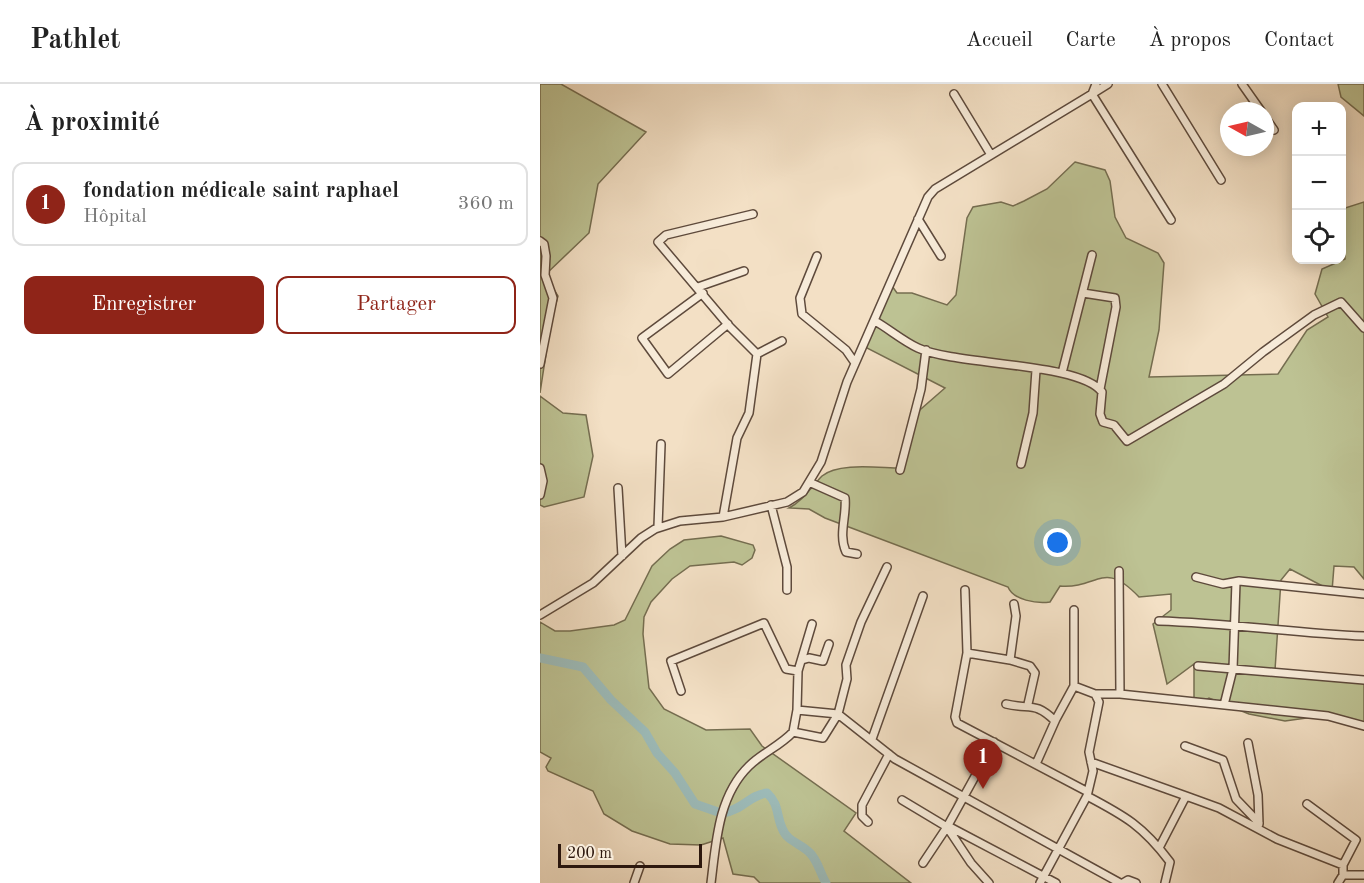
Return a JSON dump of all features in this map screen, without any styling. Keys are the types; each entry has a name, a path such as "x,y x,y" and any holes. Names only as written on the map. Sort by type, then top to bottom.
{"street":[{"path":"1092,94 1096,84"},
{"path":"540,615 584,590 641,538 658,527 680,521 723,517 787,502 799,496 824,454 855,363 928,197 935,189 1108,84"},
{"path":"1162,84 1221,180"},
{"path":"1242,84 1255,102"},
{"path":"954,94 991,155"},
{"path":"1092,94 1171,220"},
{"path":"753,214 666,235 658,242 728,324 757,354"},
{"path":"918,219 941,256"},
{"path":"540,241 546,256 545,275 553,298 540,364"},
{"path":"1062,373 1092,255"},
{"path":"817,256 800,298 802,314 846,350 855,363"},
{"path":"728,324 668,375 642,338 701,290 744,271"},
{"path":"1083,292 1115,298 1116,307 1100,389"},
{"path":"875,321 926,350 1062,373 1097,385 1102,392 1100,414 1103,422 1114,425 1127,441 1224,384 1263,351 1323,311 1341,302 1364,328"},
{"path":"723,517 737,438 749,412 757,354 771,344 782,341"},
{"path":"900,470 921,389 926,350"},
{"path":"1020,464 1033,413 1036,370"},
{"path":"658,527 661,444"},
{"path":"540,468 543,481 540,495"},
{"path":"809,482 845,498 846,511 841,541 846,552 856,554"},
{"path":"618,488 622,556"},
{"path":"771,505 787,567 788,590"},
{"path":"793,732 823,738 838,714 847,679 846,665 861,622 887,567"},
{"path":"1119,571 1120,694"},
{"path":"1196,577 1223,584 1236,582 1364,594"},
{"path":"1224,705 1233,669 1236,582"},
{"path":"965,590 967,653 956,720 1036,764 1141,828 1170,862 1166,883"},
{"path":"872,738 923,596"},
{"path":"1010,660 1016,616 1014,604"},
{"path":"1036,764 1074,686 1074,610"},
{"path":"1159,621 1233,624 1307,634 1364,636"},
{"path":"681,691 671,661 764,623 786,669 798,671"},
{"path":"711,883 722,812 731,792 747,768 793,732 797,710 798,671 812,624"},
{"path":"802,660 808,658 823,661 829,644"},
{"path":"967,653 1010,660 1034,670 1028,704"},
{"path":"1198,666 1364,680"},
{"path":"1074,686 1095,694 1120,694 1328,716 1364,726"},
{"path":"1042,880 1087,794 1093,771 1089,752 1099,702 1095,694"},
{"path":"1006,704 1016,706 1028,704 1043,709 1055,721"},
{"path":"797,710 838,714 872,738 889,754 1121,883 1130,880 1136,883"},
{"path":"922,863 948,826 994,742"},
{"path":"1248,743 1258,795 1259,826"},
{"path":"1185,746 1223,760 1236,799 1259,826"},
{"path":"868,822 862,816 862,805 889,754"},
{"path":"1091,762 1219,808 1342,865"},
{"path":"1160,848 1186,796"},
{"path":"902,800 1042,880 1056,883"},
{"path":"1307,804 1356,840 1342,865 1343,875 1338,883"},
{"path":"948,826 971,863 989,883"},
{"path":"634,883 640,866"},
{"path":"1343,875 1364,875"}],"green space":[{"path":"540,84 561,84 646,132 598,184 589,233 545,275 558,296 551,321 540,393"},
{"path":"1338,84 1364,84 1364,116 1341,97"},
{"path":"1075,162 1105,170 1110,181 1115,217 1126,238 1158,253 1164,263 1159,330 1149,377 1278,374 1307,330 1328,317 1315,294 1322,269 1334,264 1346,264 1346,208 1364,202 1364,579 1354,567 1334,566 1332,591 1290,569 1281,580 1275,670 1364,680 1364,727 1321,716 1285,721 1249,714 1209,698 1197,705 1194,702 1194,664 1167,684 1153,624 1171,610 1171,594 1139,597 1117,580 1101,578 1084,584 1060,586 1050,602 1032,602 1015,595 1008,587 825,518 809,509 789,508 799,502 822,476 829,472 848,467 900,468 913,416 945,388 863,346 892,286 897,293 912,293 947,305 956,295 967,218 973,207 1001,202 1013,206 1047,189"},
{"path":"540,396 563,413 586,415 593,456 584,497 544,507 540,505"},
{"path":"721,536 753,545 755,550 752,558 742,565 734,562 690,566 672,579 651,602 644,617 643,634 649,688 664,709 706,730 750,729 762,746 856,813 844,831 911,883 760,883 754,877 733,874 723,838 701,845 670,844 632,831 604,814 593,791 548,771 546,767 551,758 540,752 540,622 555,631 570,631 614,625 625,620 652,566 670,549 684,540"}],"waterway":[{"path":"540,658 583,667 611,700 645,732 657,753 675,773 695,804 721,813"},
{"path":"723,813 767,793 775,805 784,833 813,856 826,883"}],"place":[{"name":"fondation médicale saint raphael","path":"983,789"}]}
